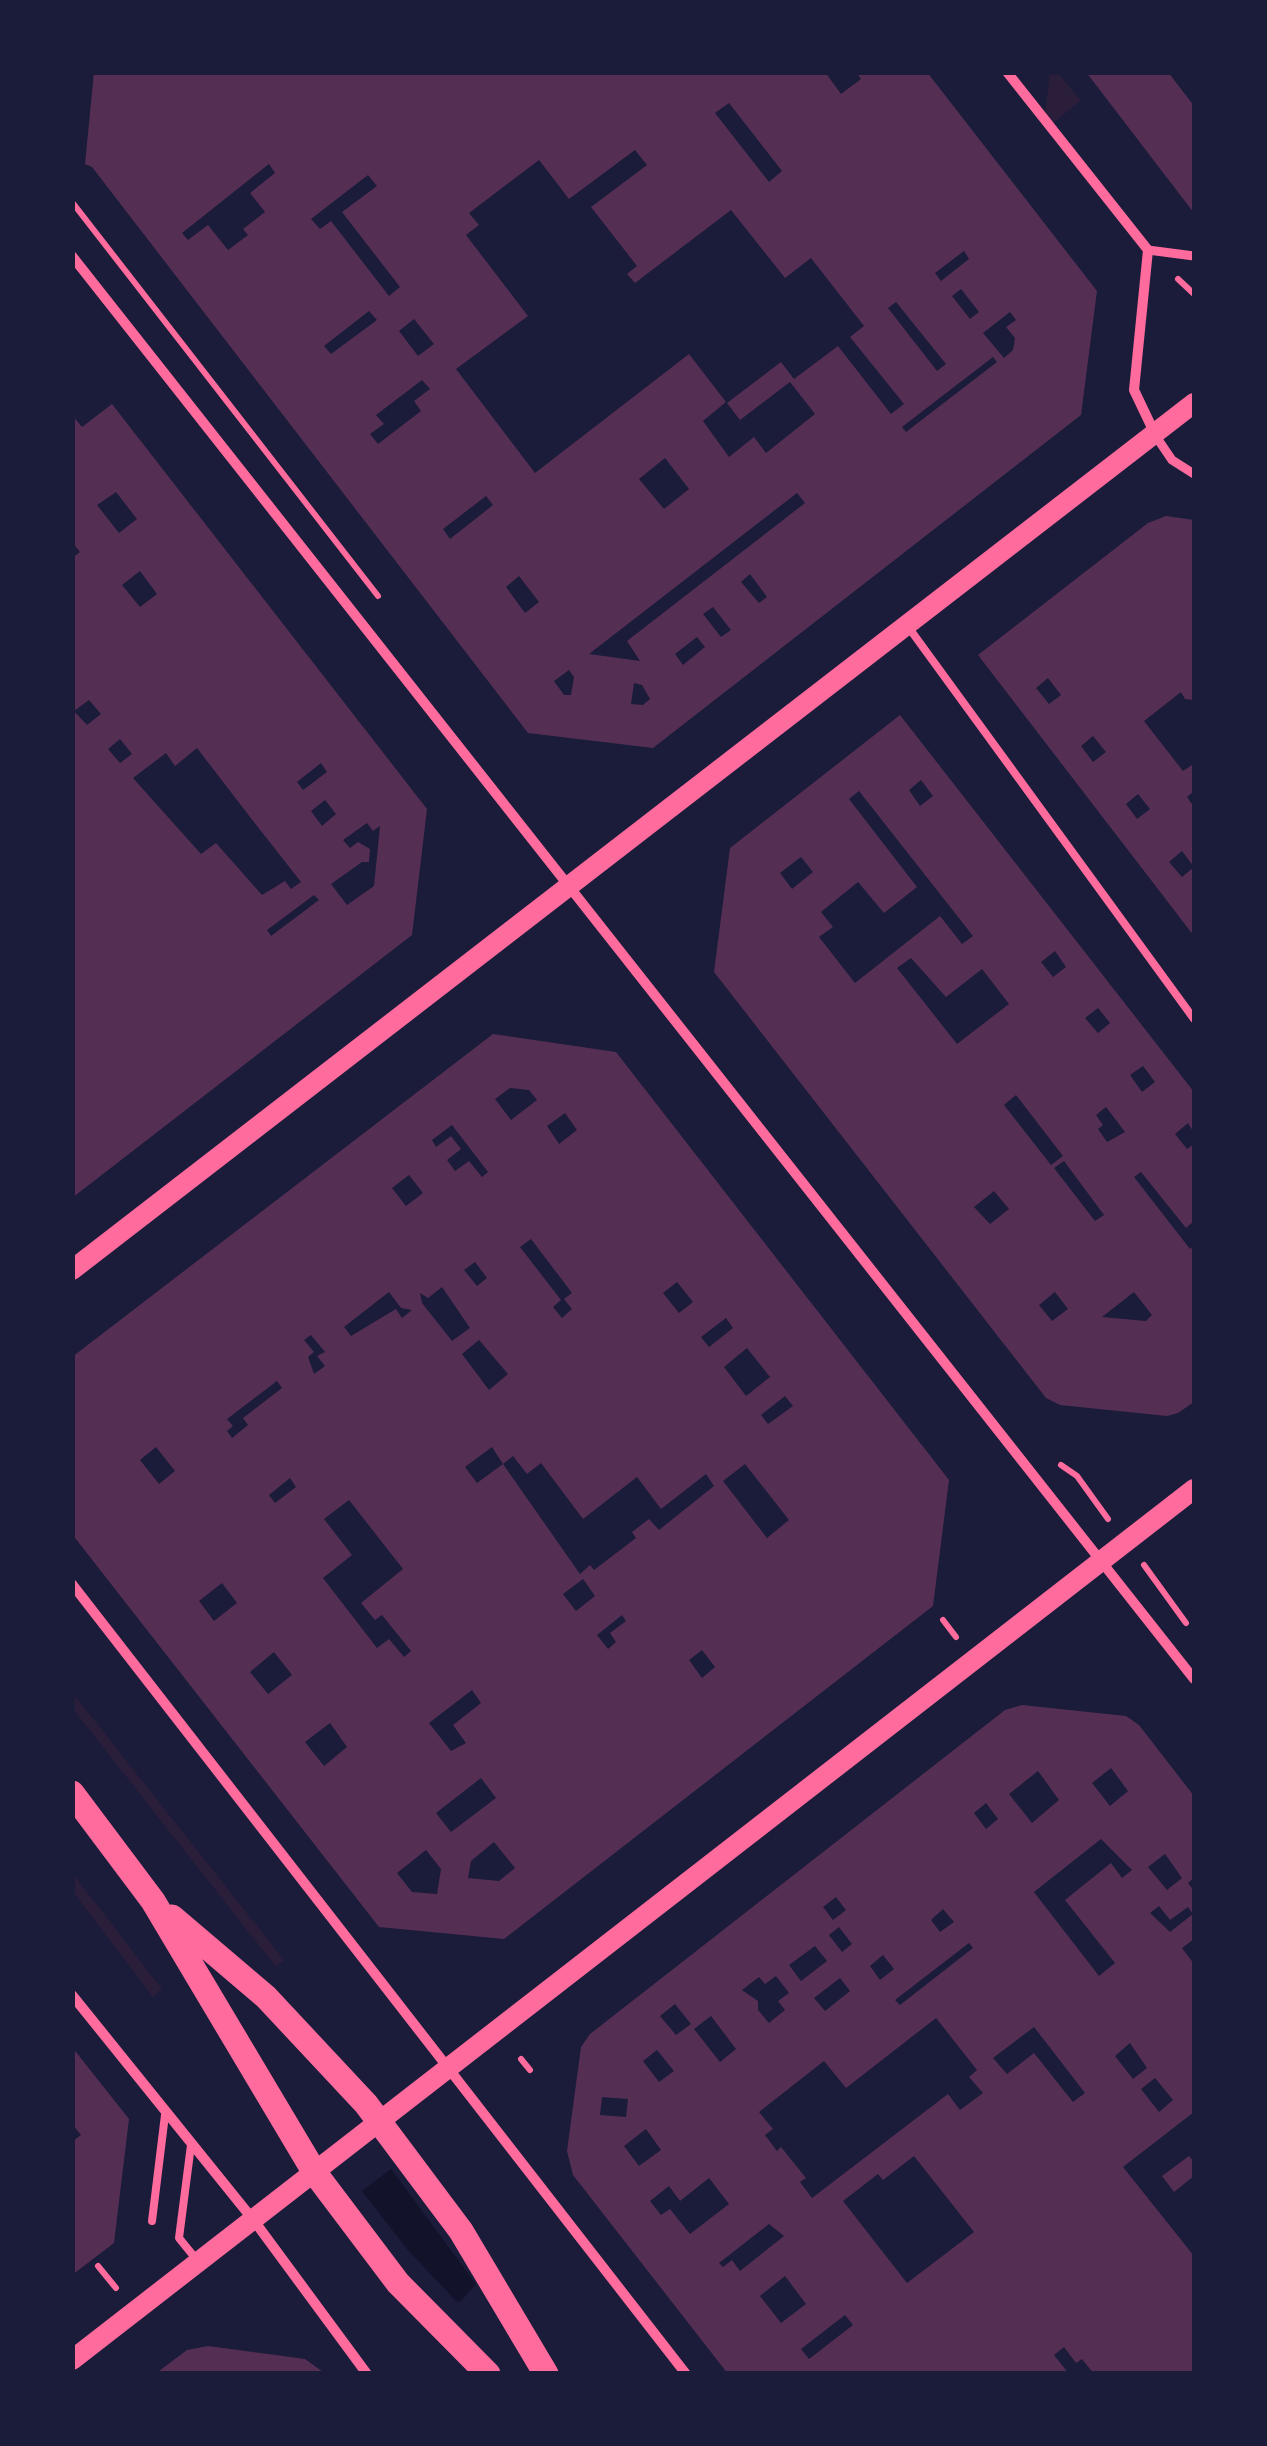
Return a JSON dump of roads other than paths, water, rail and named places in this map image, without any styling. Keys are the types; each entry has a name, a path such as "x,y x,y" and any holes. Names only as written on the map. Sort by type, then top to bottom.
{"main road":[{"path":"72,1270 1194,403"},
{"path":"72,2360 255,2222 1194,1489"},
{"path":"72,1793 154,1901 316,2174 398,2283 488,2374"},
{"path":"154,1901 266,1997 380,2123 461,2231 546,2374"}],"street":[{"path":"1007,72 1148,250 1134,390 1172,460 1194,474"},
{"path":"1148,250 1194,256"},
{"path":"72,256 1194,1679"},
{"path":"72,1584 686,2374"},
{"path":"72,1996 255,2222 367,2374"}],"lane":[{"path":"906,625 1194,1020"},
{"path":"152,2221 166,2114"},
{"path":"191,2145 178,2238 200,2264"}]}
